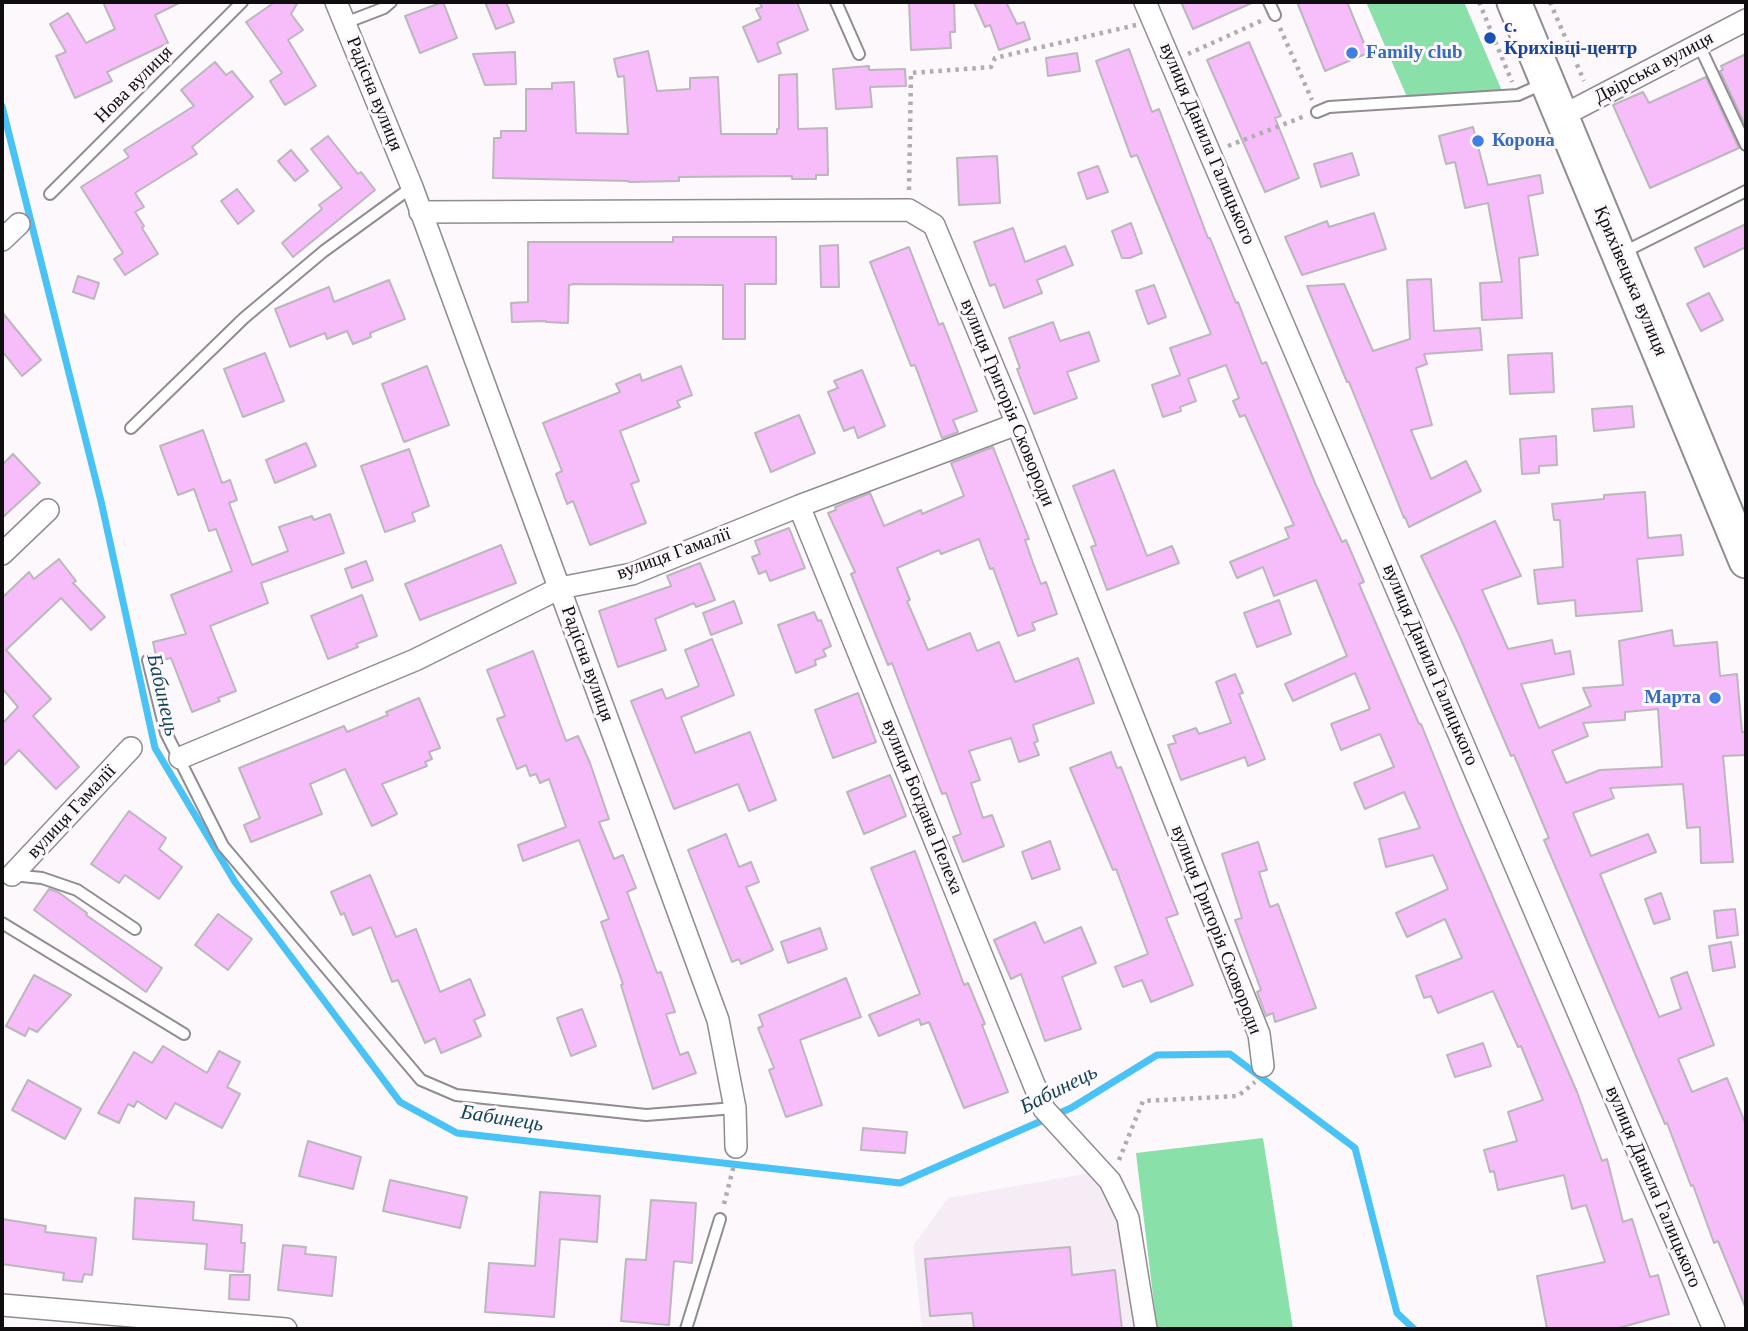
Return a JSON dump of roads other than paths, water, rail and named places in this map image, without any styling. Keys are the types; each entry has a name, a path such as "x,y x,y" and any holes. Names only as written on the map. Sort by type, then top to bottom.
{"main road":[{"name":"Крихівецька вулиця","path":"1514,2 1533,89 1562,116 1746,561"}],"street":[{"name":"Радісна вулиця","path":"336,2 412,187 718,1020 735,1108 736,1147"},
{"name":"вулиця Данила Галицького","path":"1149,12 1714,1329"},
{"name":"Двірська вулиця","path":"1562,116 1746,20"},
{"name":"вулиця Григорія Сковороди","path":"420,212 909,210 934,225 1017,424 1259,1034 1259,1074"},
{"path":"2,240 19,223"},
{"name":"вулиця Гамалії","path":"180,758 415,660 560,588 632,574 799,506 1017,424"},
{"name":"вулиця Богдана Пелеха","path":"799,506 1052,1116 1110,1181 1128,1218 1146,1329"},
{"path":"2,554 48,509"},
{"name":"вулиця Гамалії","path":"4,880 131,748"},
{"path":"2,1305 286,1329"}],"lane":[{"name":"Нова вулиця","path":"50,194 242,2"},
{"path":"345,23 384,8 391,2"},
{"path":"836,2 859,54"},
{"path":"1269,2 1275,15"},
{"path":"1699,45 1746,145"},
{"path":"1317,112 1329,107 1533,89"},
{"path":"131,428 244,318 324,251 412,187"},
{"path":"1619,254 1746,191"},
{"path":"148,660 166,733 223,846 421,1080 456,1096 646,1115 735,1108"},
{"path":"4,880 42,878 77,890 135,929"},
{"path":"2,923 184,1034"},
{"path":"686,1329 720,1219"}],"waterway":[{"name":"Бабинець","path":"2,106 101,501 155,748 235,882 400,1102 457,1133 900,1183 1071,1108 1157,1055 1230,1054 1355,1148 1397,1313 1414,1329"}],"place":[{"name":"с. Крихівці-центр","path":"1490,38"},
{"name":"Family club","path":"1352,53"},
{"name":"Корона","path":"1478,141"},
{"name":"Марта","path":"1715,698"}]}
